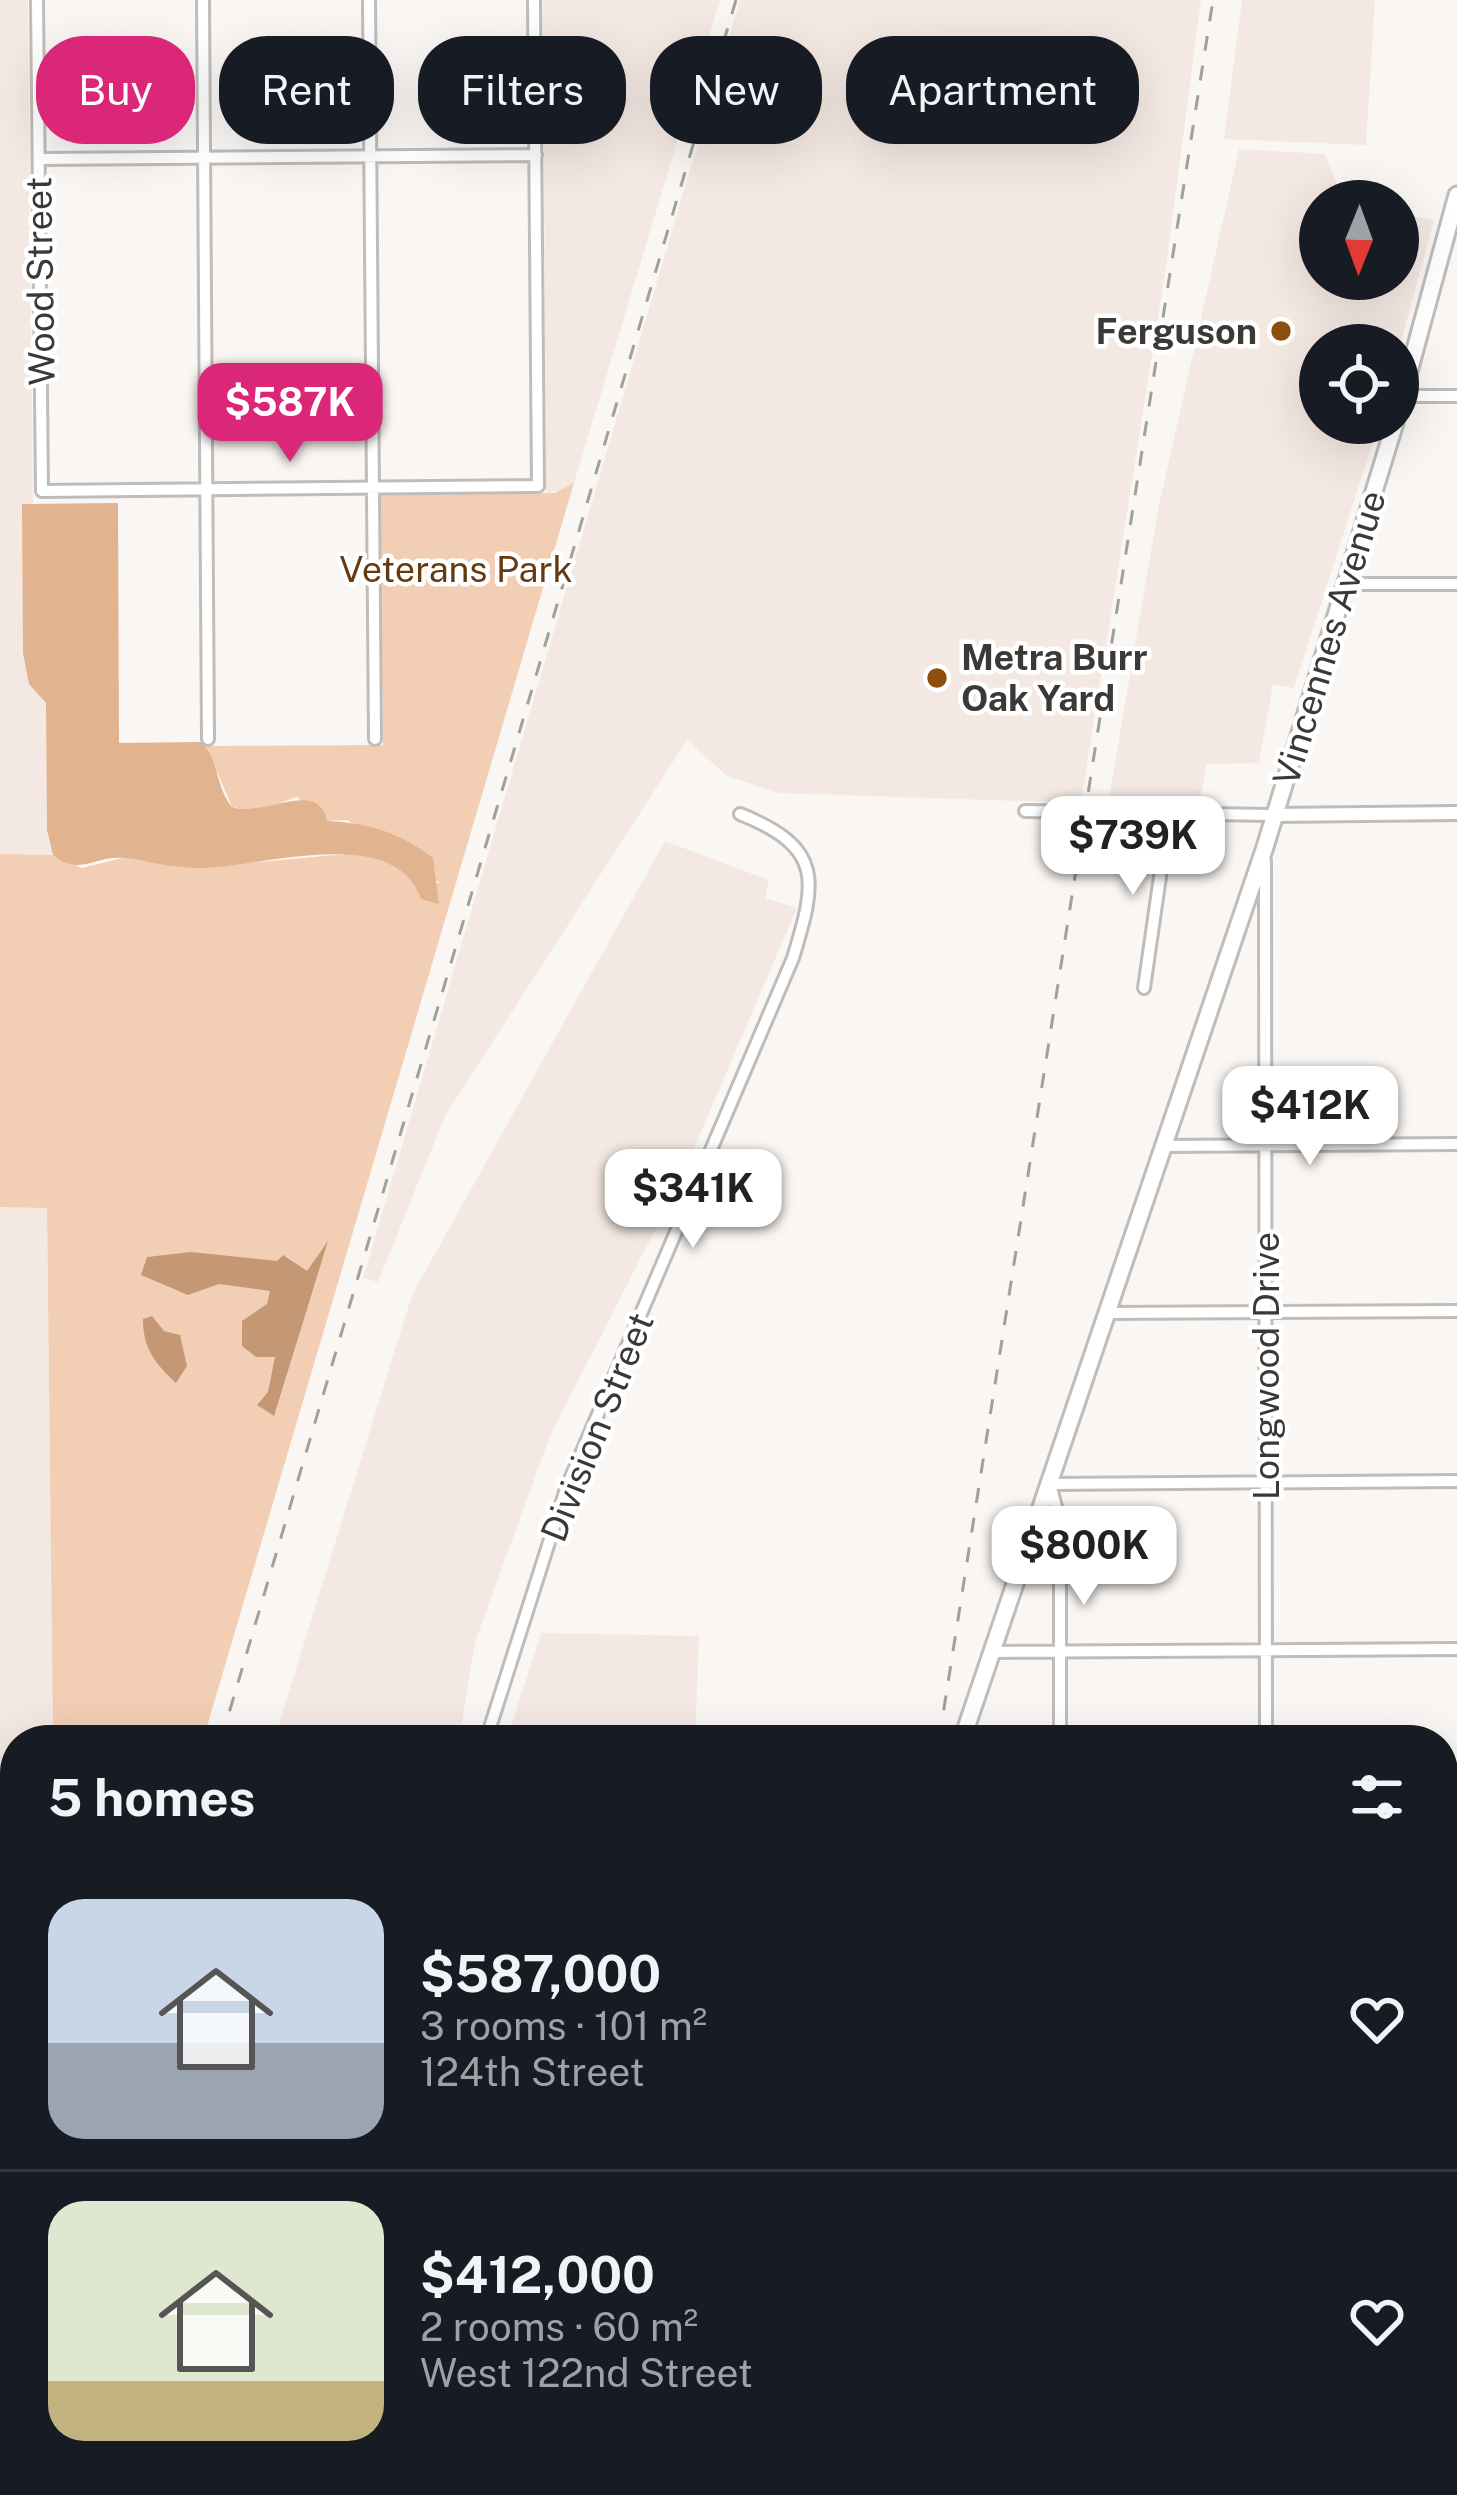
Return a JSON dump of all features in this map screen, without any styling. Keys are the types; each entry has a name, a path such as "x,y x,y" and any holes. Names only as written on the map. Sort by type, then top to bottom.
{"main road":[{"path":"1419,340 1457,195"},
{"name":"Vincennes Avenue","path":"967,1725 1265,848 1389,444"}],"street":[{"name":"Wood Street","path":"38,0 42,491 207,489"},
{"path":"203,0 208,739"},
{"path":"369,0 375,739"},
{"path":"207,489 538,486 534,0"},
{"path":"39,159 536,154"},
{"path":"1419,401 1457,396"},
{"path":"1349,584 1457,584"},
{"path":"1024,811 1457,813"},
{"name":"Division Street","path":"491,1725 566,1489 793,958 809,902 812,870 798,848 740,814"},
{"path":"1144,988 1168,814"},
{"name":"Longwood Drive","path":"1265,848 1266,1725"},
{"path":"1163,1146 1457,1144"},
{"path":"1108,1313 1457,1311"},
{"path":"1060,1725 1060,1522 1050,1484 1457,1481"},
{"path":"993,1652 1457,1649"}],"shaded area":[{"path":"0,0 28,0 33,503 23,504 40,692 46,703 47,830 53,855 0,854"},
{"path":"543,0 720,0 709,36 650,36 650,144 676,144 574,483 566,491 546,493 544,144 626,144 626,36 543,36"},
{"path":"740,0 1201,0 1166,267 1081,803 778,793 727,776 687,740 445,1116 378,1282 363,1278 698,144 822,144 822,36 729,36"},
{"path":"1242,0 1375,0 1366,145 1224,139"},
{"path":"1239,149 1325,154 1336,180 1299,180 1299,300 1412,300 1406,324 1299,324 1299,444 1372,444 1294,688 1273,684 1259,763 1207,764 1200,798 1109,798 1158,510"},
{"path":"1419,218 1434,220 1419,275"},
{"path":"118,503 119,743 201,742 232,807 302,800 322,808 327,821 395,835 433,858 439,904 421,899 406,876 384,862 355,855 198,868 124,858 80,865 53,855 47,830 46,703 29,684 23,653 22,504"},
{"path":"665,841 769,880 765,898 797,908 679,1183 550,1436 475,1642 461,1725 279,1725 412,1295"},
{"path":"0,1207 47,1207 53,1725 0,1725"},
{"path":"328,1241 274,1416 257,1405 268,1392 275,1357 256,1357 242,1346 242,1321 267,1304 270,1291 219,1284 188,1295 141,1275 147,1257 191,1252 277,1261 283,1255 307,1271"},
{"path":"152,1316 164,1331 180,1335 187,1366 176,1383 148,1348 143,1319"},
{"path":"541,1633 699,1636 696,1725 512,1725"}],"green space":[{"name":"Veterans Park","path":"574,483 207,1725 53,1725 47,1208 0,1207 0,854 53,855 82,868 122,858 194,868 356,853 387,860 415,880 440,883 347,820 327,821 297,797 256,811 232,807 206,746 383,745 380,495 555,493"}],"railway":[{"path":"225,1725 736,0"},
{"path":"941,1725 1213,0"}],"place":[{"name":"Ferguson","path":"1281,331"},
{"name":"Metra Burr Oak Yard","path":"937,678"}]}
